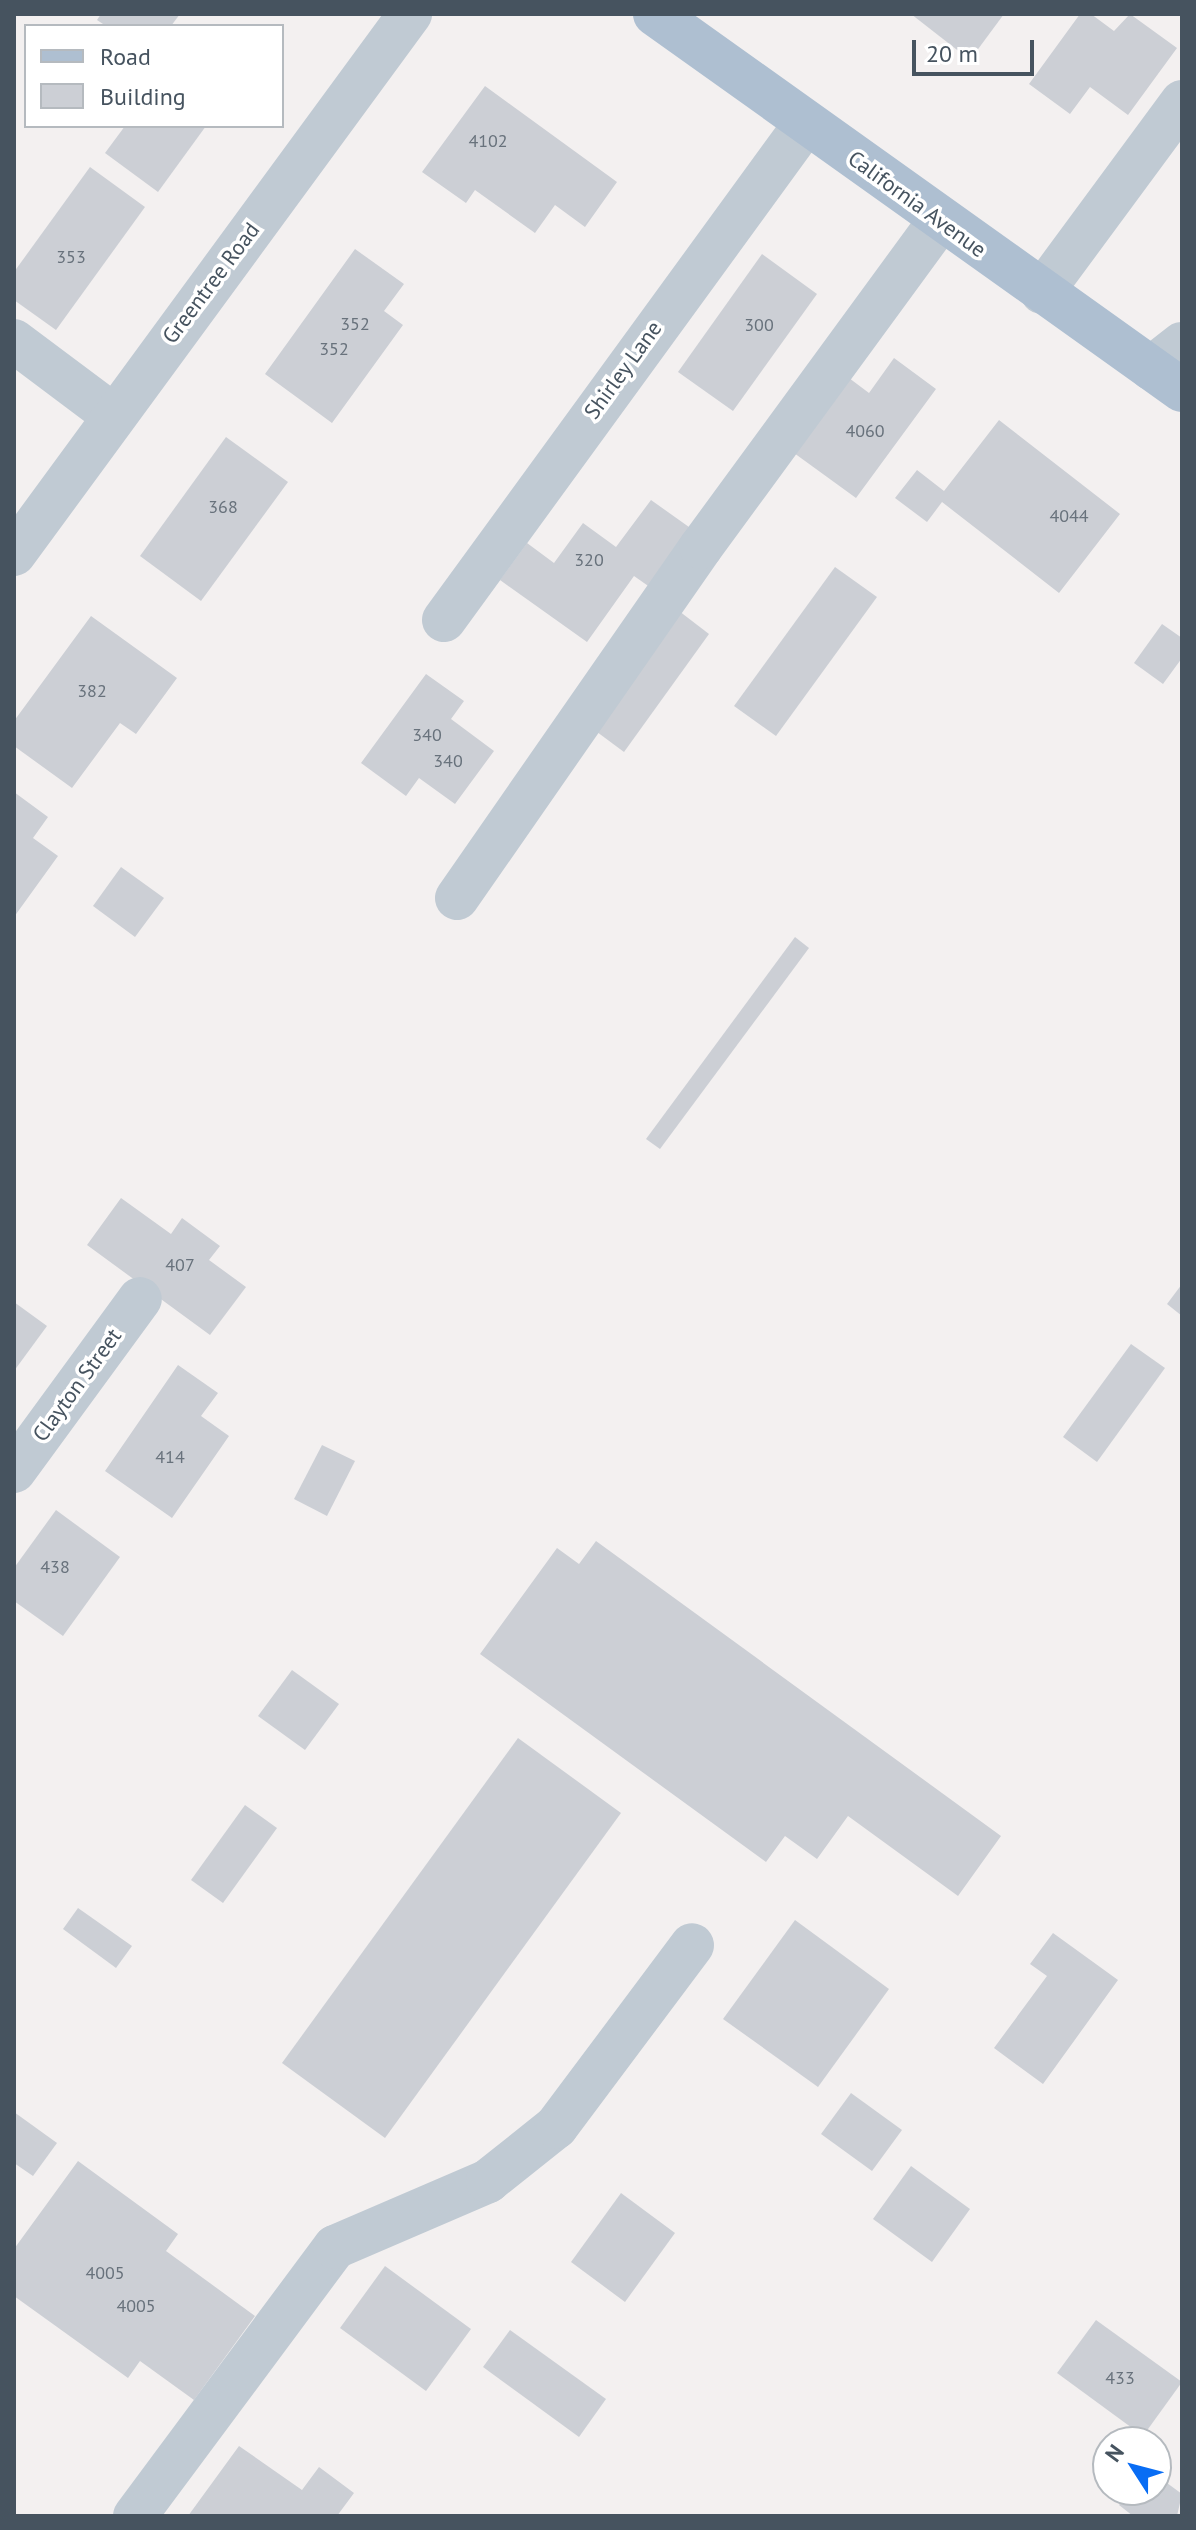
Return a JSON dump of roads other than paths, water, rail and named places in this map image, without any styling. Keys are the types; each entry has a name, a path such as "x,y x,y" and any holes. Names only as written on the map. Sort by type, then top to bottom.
{"main road":[{"name":"California Avenue","path":"655,14 1042,292 1172,367"}],"street":[{"name":"Greentree Road","path":"14,554 410,14"},
{"path":"1042,292 1182,102"},
{"name":"Shirley Lane","path":"444,620 806,123"},
{"path":"457,898 701,547 940,221"},
{"path":"14,341 113,415"},
{"name":"Clayton Street","path":"14,1471 140,1299"},
{"path":"135,2516 335,2247 488,2181 556,2127 692,1945"}]}
